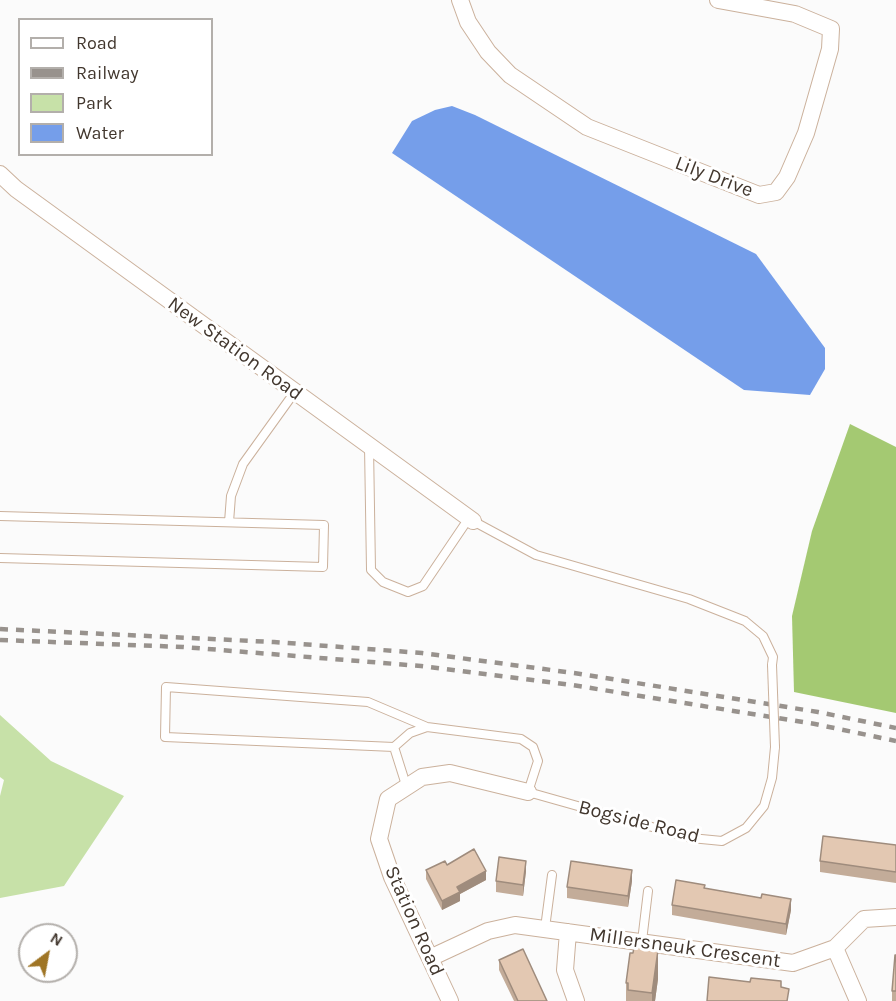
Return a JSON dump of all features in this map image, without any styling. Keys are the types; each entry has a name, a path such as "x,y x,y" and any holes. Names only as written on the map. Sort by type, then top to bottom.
{"street":[{"name":"Lily Drive","path":"460,0 468,22 488,52 510,75 587,127 759,195 776,192 787,177 806,133 830,49 831,29 795,14 757,3 718,0"},
{"name":"New Station Road","path":"0,174 15,189 471,519"},
{"name":"Bogside Road","path":"379,839 388,799 406,785 422,777 450,773 528,792"},
{"name":"Station Road","path":"379,839 392,877 450,1001"},
{"name":"Millersneuk Crescent","path":"430,958 488,931 515,926 545,928 793,963 835,948 864,919 896,917"},
{"name":"Millersneuk Crescent","path":"568,932 565,969 576,1001"},
{"path":"835,948 858,1001"}],"lane":[{"path":"229,522 231,496 243,464 294,393"},
{"path":"369,446 371,570 383,582 408,592 423,586 471,519"},
{"path":"0,516 324,525 323,567 0,558"},
{"name":"Bogside Road","path":"471,519 537,555 689,599 745,621 763,636 773,657 775,747 772,778 764,806 746,828 722,841 691,838 528,792"},
{"path":"427,727 410,733 394,747 165,737 166,687 368,702 427,727 521,739 533,747 538,760 528,792"},
{"path":"394,747 406,785"},
{"path":"545,928 552,875"},
{"path":"642,941 648,891"}],"green space":[{"path":"850,424 896,447 896,713 794,692 792,616 812,531"},
{"path":"0,715 51,761 124,796 64,886 0,898 0,796 4,780 0,777"}],"water":[{"path":"452,106 475,115 756,254 825,348 825,369 810,395 744,390 392,153 412,121 435,110"}],"building":[{"path":"823,836 896,845 896,872 820,861"},
{"path":"474,849 486,871 457,887 460,892 442,901 426,870 445,861 447,865"},
{"path":"499,857 526,861 523,885 496,881"},
{"path":"571,861 632,870 628,896 567,887"},
{"path":"676,880 705,885 704,888 761,898 762,894 791,899 786,924 672,905"},
{"path":"634,947 658,950 652,993 628,990 628,983 626,983 630,953 633,953"},
{"path":"523,949 547,1001 518,1001 499,960"},
{"path":"895,955 896,991 892,991"},
{"path":"709,977 750,982 751,978 781,981 781,987 789,989 787,1001 707,1001"}],"railway":[{"path":"0,629 274,642 422,653 574,673 818,712 896,728"},
{"path":"0,640 183,647 421,666 572,685 815,724 896,741"}]}
